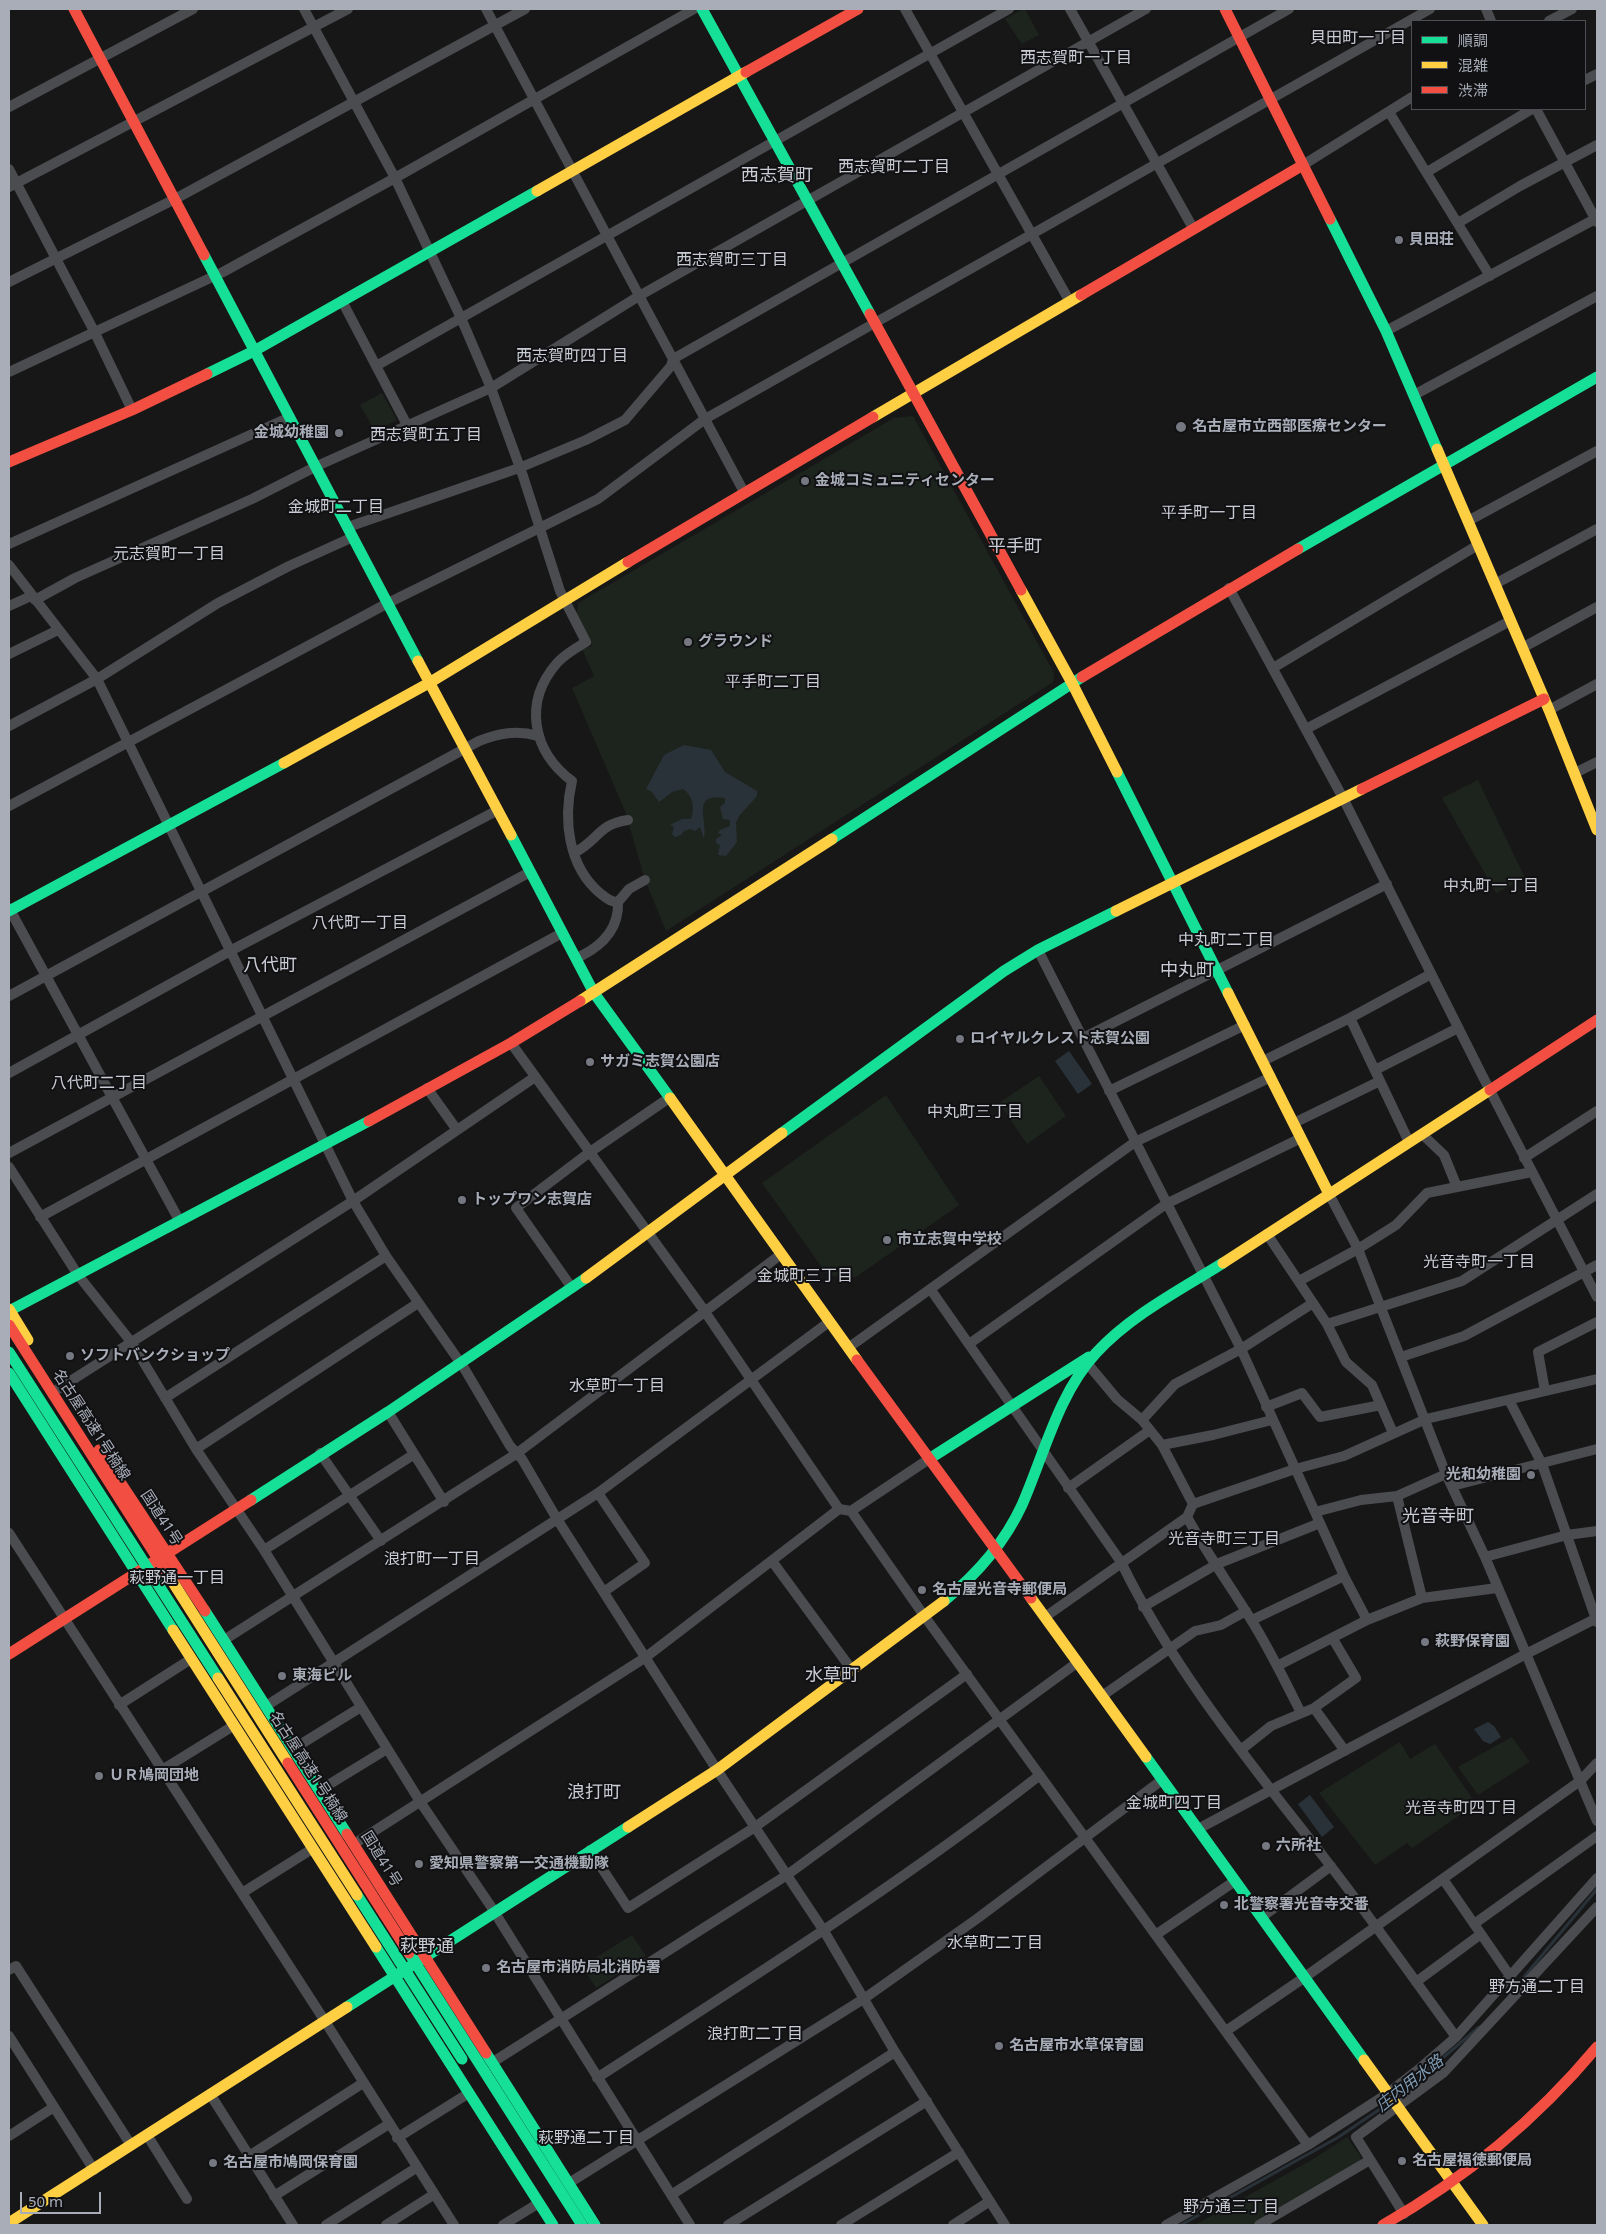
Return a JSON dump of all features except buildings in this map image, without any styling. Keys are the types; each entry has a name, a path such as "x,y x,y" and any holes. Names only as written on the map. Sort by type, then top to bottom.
{"main road":[{"path":"74,9 594,993 725,1174 780,1256 1078,1662 1483,2225"},
{"path":"702,9 806,202 1072,683 1329,1194"},
{"path":"9,462 132,410 254,351 858,9"},
{"path":"1225,9 1386,331 1547,704 1597,830"},
{"path":"9,910 168,827 429,683 744,492 1070,302 1192,228 1304,165"},
{"path":"9,1310 324,1145 511,1043 594,993 1072,683 1229,588 1597,376"},
{"path":"9,1654 320,1453 388,1412 572,1288 725,1174 1004,972 1038,950 1173,882 1263,840 1343,798 1547,704"},
{"path":"9,2224 393,1975 717,1770 925,1617 970,1579 996,1549 1022,1506 1062,1404 1087,1363 1096,1353 1132,1322 1597,1020"},
{"name":"国道41号","path":"9,1310 58,1388 224,1640 596,2225"},
{"name":"名古屋高速1号楠線","path":"9,1325 582,2225"},
{"name":"名古屋高速1号楠線","path":"9,1352 468,2067"},
{"path":"929,1459 1096,1353"},
{"path":"11,1380 136,1572 553,2225"},
{"path":"1383,2225 1454,2184 1529,2122 1568,2083 1597,2047"},
{"path":"478,2084 569,2225"}],"street":[{"path":"9,107 193,9"},
{"path":"304,9 394,178 461,318 491,388 564,600 586,642 558,661 542,686 537,703 538,736 549,760 572,781 567,814 574,853 584,876 596,890 612,902 618,902"},
{"path":"12,185 348,9"},
{"path":"486,9 744,492"},
{"path":"9,282 175,199 525,9"},
{"path":"9,372 214,275 394,178 694,9"},
{"path":"905,9 1070,302"},
{"path":"376,366 1009,9"},
{"path":"1070,9 1192,228"},
{"path":"9,606 33,598 252,499 407,424 491,388 639,296 1146,9"},
{"path":"9,726 97,679 218,603 351,532 520,468 586,440 624,420 671,366 673,359 1288,9"},
{"path":"9,806 388,603 598,498 705,419 1430,9"},
{"path":"1551,20 1572,9"},
{"path":"1304,165 1411,98"},
{"path":"1427,172 1530,110"},
{"path":"1386,331 1597,220 1537,110"},
{"path":"1389,112 1490,276"},
{"path":"1458,224 1520,186 1597,146"},
{"path":"9,169 12,185 56,258 132,410"},
{"path":"1414,395 1597,296"},
{"path":"342,301 407,424"},
{"path":"9,544 290,417"},
{"path":"1468,521 1597,451"},
{"path":"1495,584 1597,529"},
{"path":"1273,668 1478,545"},
{"path":"9,565 97,679 353,1201 386,1256 460,1363 516,1454 522,1459 557,1519 605,1591 717,1770 824,1931 895,2052 1005,2225"},
{"path":"1229,588 1343,798 1524,1158 1597,1297"},
{"path":"1522,648 1597,607"},
{"path":"1306,729 1510,621"},
{"path":"9,654 58,630"},
{"path":"1547,704 1597,684"},
{"path":"9,996 465,748 499,734 514,732 538,736"},
{"path":"1575,774 1597,762"},
{"path":"9,1073 230,951 498,810"},
{"path":"574,853 589,845 603,828 614,822 628,820"},
{"path":"9,1153 530,872"},
{"path":"581,956 599,944 612,930 618,915 618,902 629,889 645,880"},
{"path":"1082,1038 1387,884"},
{"path":"9,910 113,1096 179,1220"},
{"path":"40,1216 562,933"},
{"path":"1038,950 1202,1276 1241,1349 1266,1408 1344,1576 1367,1620"},
{"path":"1263,1062 1431,974"},
{"path":"1350,1018 1409,1142"},
{"path":"1109,1091 1245,1025"},
{"path":"1375,1070 1458,1028"},
{"path":"511,1043 704,1310 840,1509 851,1511 929,1459"},
{"path":"58,1388 132,1343 353,1201 535,1077"},
{"path":"848,1348 1135,1142 1270,1077"},
{"path":"1294,1123 1380,1081"},
{"path":"427,1088 457,1130"},
{"path":"572,1288 516,1208 590,1152 669,1098"},
{"path":"1524,1158 1597,1111"},
{"path":"1422,1134 1444,1155 1457,1187"},
{"path":"969,1344 1166,1204 1301,1138"},
{"path":"9,1167 78,1275 132,1343 196,1449 264,1550 421,1803 562,2020 690,2225"},
{"path":"1299,1281 1358,1249 1396,1225 1427,1194 1532,1172"},
{"path":"1329,1194 1358,1249 1446,1474 1485,1557 1524,1654 1597,1821"},
{"path":"1327,1324 1462,1281 1597,1194"},
{"path":"1267,1234 1327,1324 1346,1362 1372,1385 1393,1433"},
{"path":"165,1398 386,1256"},
{"path":"224,1640 444,1502 516,1454 704,1310 780,1256"},
{"path":"1401,1357 1464,1336 1597,1265"},
{"path":"931,1290 1121,1562 1143,1607 1187,1678 1331,1866 1456,2036"},
{"path":"1142,1420 1175,1384 1241,1349 1313,1302"},
{"path":"196,1449 418,1303"},
{"path":"266,1706 598,1493 752,1381 829,1322"},
{"path":"1545,1392 1538,1352 1597,1322"},
{"path":"1087,1363 1117,1399 1142,1420 1162,1444 1194,1504"},
{"path":"1045,1617 1121,1562 1172,1529 1187,1517 1194,1504 1295,1469 1344,1456 1426,1419 1597,1379"},
{"path":"1266,1408 1302,1393 1320,1417 1380,1405"},
{"path":"1198,1829 1524,1654 1596,1620 1542,1464 1509,1400"},
{"path":"388,1412 444,1502"},
{"path":"1162,1444 1213,1435 1272,1420"},
{"path":"1068,1488 1150,1430"},
{"path":"1452,1486 1597,1450"},
{"path":"320,1453 381,1541"},
{"path":"264,1550 413,1455"},
{"path":"1315,1512 1361,1500 1397,1496 1446,1474"},
{"path":"598,1493 645,1563 605,1591"},
{"path":"1397,1496 1422,1598"},
{"path":"354,1844 646,1658 840,1509"},
{"path":"851,1511 925,1617 1157,1934 1308,2145"},
{"path":"1187,1517 1206,1551 1217,1564 1252,1620 1302,1713"},
{"path":"1143,1607 1217,1564 1320,1523"},
{"path":"1485,1557 1567,1535 1597,1531"},
{"path":"9,1533 324,2020 433,2195 454,2225"},
{"path":"772,1561 852,1670"},
{"path":"1252,1620 1344,1576"},
{"path":"1277,1666 1367,1620 1422,1598 1497,1588"},
{"path":"1102,1696 1195,1631 1221,1625 1246,1611"},
{"path":"1242,1749 1271,1726 1314,1708 1356,1678 1333,1639"},
{"path":"119,1705 191,1659"},
{"path":"493,2062 562,2020 787,1875 1078,1662"},
{"path":"590,1850 628,1908 755,1828 967,1674"},
{"path":"293,1749 361,1707"},
{"path":"1314,1708 1345,1751"},
{"path":"162,1770 234,1726"},
{"path":"320,1790 387,1749"},
{"path":"1226,2031 1306,1977 1580,1781 1597,1763"},
{"path":"597,2078 824,1931 960,1837 1040,1775"},
{"path":"569,2183 865,1998 978,1918 1084,1836 1162,1780"},
{"path":"1474,1924 1597,1836"},
{"path":"242,1893 312,1849"},
{"path":"1262,1917 1331,1866"},
{"path":"1166,2225 1308,2145 1387,2094 1456,2036 1597,1878"},
{"path":"1442,1879 1510,1976"},
{"path":"1157,1934 1235,1881"},
{"path":"1404,2214 1356,2137 1430,2084 1460,2057 1597,1907"},
{"path":"1416,1982 1481,1934"},
{"path":"9,1970 16,1966 131,2145"},
{"path":"9,2036 13,2053 54,2106 94,2170"},
{"path":"671,2195 895,2052"},
{"path":"249,2156 363,2083"},
{"path":"398,2138 469,2093"},
{"path":"210,2094 293,2225"},
{"path":"728,2225 927,2101"},
{"path":"9,2136 54,2106"},
{"path":"274,2196 389,2124"},
{"path":"147,2135 186,2199"},
{"path":"841,2225 959,2152"},
{"path":"1259,2225 1370,2160"},
{"path":"326,2225 416,2168"},
{"path":"386,2225 433,2195"},
{"path":"953,2225 990,2201"},
{"path":"503,2225 539,2203"}],"shaded area":[{"path":"1025,9 1039,35 1022,44 1005,19"},
{"path":"382,393 397,420 375,431 360,405"},
{"path":"913,416 1054,673 1053,682 666,931 645,880 625,811 572,688 594,676 582,649 592,646 577,614 578,603 894,418"},
{"path":"684,745 711,750 725,772 757,791 757,796 736,822 737,842 726,856 718,855 720,845 716,843 716,839 722,835 718,833 720,830 730,826 730,820 723,819 720,807 725,803 725,798 708,799 704,804 704,839 700,827 695,831 690,829 684,831 681,835 675,837 672,834 674,827 670,825 682,819 691,819 693,806 691,798 683,789 672,792 659,802 652,792 646,789 664,755"},
{"path":"1478,780 1525,878 1496,893 1442,798"},
{"path":"1069,1051 1092,1084 1078,1094 1055,1061"},
{"path":"1039,1076 1066,1116 1027,1144 999,1103"},
{"path":"886,1095 959,1205 856,1277 828,1276 762,1183"},
{"path":"1488,1722 1494,1726 1501,1737 1490,1744 1483,1741 1474,1729"},
{"path":"1512,1737 1530,1762 1478,1795 1458,1767"},
{"path":"1400,1742 1410,1759 1435,1744 1476,1804 1412,1848 1407,1843 1375,1865 1319,1793"},
{"path":"1310,1795 1334,1827 1322,1837 1298,1804"},
{"path":"632,1935 646,1956 596,1988 582,1966"},
{"path":"1347,2137 1361,2157 1360,2164 1251,2225 1195,2225 1310,2161"}],"waterway":[{"name":"庄内用水路","path":"1509,1995 1597,1889"},
{"name":"庄内用水路","path":"1396,2098 1479,2027"},
{"name":"庄内用水路","path":"1181,2225 1337,2138 1389,2103"}],"traffic: fast":[{"path":"702,9 870,314"},
{"path":"207,374 254,351 537,191"},
{"path":"1330,219 1386,331 1437,449"},
{"path":"204,255 418,661"},
{"path":"1298,549 1597,377"},
{"path":"832,839 1082,677"},
{"path":"9,911 284,763"},
{"path":"1117,772 1228,993"},
{"path":"511,835 594,993 670,1098"},
{"path":"782,1133 1004,971 1038,950 1116,911"},
{"path":"9,1311 369,1121"},
{"path":"944,1601 967,1581 1007,1533 1022,1505 1062,1406 1083,1369 1096,1353 1140,1315 1223,1263"},
{"path":"251,1500 388,1412 586,1278"},
{"path":"9,1352 218,1678"},
{"path":"929,1459 1089,1357"},
{"path":"9,1373 173,1630"},
{"path":"205,1611 347,1834"},
{"path":"1146,1757 1364,2060"},
{"path":"347,2007 628,1827"},
{"path":"357,1895 462,2059"},
{"path":"376,1947 553,2225"},
{"path":"409,1953 582,2225"},
{"path":"486,2053 595,2225"}],"traffic: slow":[{"path":"537,191 746,72"},
{"path":"873,417 1081,295"},
{"path":"1437,449 1549,710 1597,830"},
{"path":"284,763 429,683 628,562"},
{"path":"1021,590 1072,683 1117,772"},
{"path":"418,661 511,835"},
{"path":"1116,911 1362,789"},
{"path":"580,1001 832,839"},
{"path":"1228,993 1329,1194"},
{"path":"1223,1263 1490,1090"},
{"path":"670,1098 857,1360"},
{"path":"586,1278 782,1133"},
{"path":"9,1309 28,1340"},
{"path":"167,1573 288,1763"},
{"path":"1031,1598 1146,1757"},
{"path":"628,1827 717,1770 944,1601"},
{"path":"173,1630 376,1947"},
{"path":"218,1678 357,1895"},
{"path":"9,2223 347,2007"},
{"path":"1364,2060 1483,2225"}],"traffic: jam":[{"path":"74,9 204,255"},
{"path":"746,72 858,9"},
{"path":"1225,9 1330,219"},
{"path":"1081,295 1303,165"},
{"path":"870,314 1021,590"},
{"path":"9,462 132,410 207,374"},
{"path":"628,562 873,417"},
{"path":"1082,677 1298,549"},
{"path":"1362,789 1544,699"},
{"path":"369,1121 511,1043 580,1001"},
{"path":"1490,1090 1597,1020"},
{"path":"9,1325 167,1573"},
{"path":"857,1360 1031,1598"},
{"path":"99,1450 205,1611"},
{"path":"9,1654 251,1500"},
{"path":"288,1763 409,1953"},
{"path":"347,1834 486,2053"},
{"path":"1383,2225 1443,2188 1498,2146 1550,2099 1597,2047"}],"place":[{"name":"貝田荘","path":"1399,240"},
{"name":"名古屋市立西部医療センター","path":"1181,427"},
{"name":"金城幼稚園","path":"339,433"},
{"name":"金城コミュニティセンター","path":"805,481"},
{"name":"グラウンド","path":"688,642"},
{"name":"ロイヤルクレスト志賀公園","path":"960,1039"},
{"name":"サガミ志賀公園店","path":"590,1062"},
{"name":"トップワン志賀店","path":"462,1200"},
{"name":"市立志賀中学校","path":"887,1240"},
{"name":"ソフトバンクショップ","path":"70,1356"},
{"name":"光和幼稚園","path":"1531,1475"},
{"name":"名古屋光音寺郵便局","path":"922,1590"},
{"name":"萩野保育園","path":"1425,1642"},
{"name":"東海ビル","path":"282,1676"},
{"name":"ＵＲ鳩岡団地","path":"99,1776"},
{"name":"六所社","path":"1266,1846"},
{"name":"愛知県警察第一交通機動隊","path":"419,1864"},
{"name":"北警察署光音寺交番","path":"1224,1905"},
{"name":"名古屋市消防局北消防署","path":"486,1968"},
{"name":"名古屋市水草保育園","path":"999,2046"},
{"name":"名古屋福徳郵便局","path":"1402,2161"},
{"name":"名古屋市鳩岡保育園","path":"213,2163"}],"district":[{"name":"貝田町一丁目","path":"1358,38"},
{"name":"西志賀町一丁目","path":"1076,58"},
{"name":"西志賀町二丁目","path":"894,167"},
{"name":"西志賀町","path":"777,176"},
{"name":"西志賀町三丁目","path":"732,260"},
{"name":"西志賀町四丁目","path":"572,356"},
{"name":"西志賀町五丁目","path":"426,435"},
{"name":"金城町二丁目","path":"336,507"},
{"name":"平手町一丁目","path":"1209,513"},
{"name":"平手町","path":"1015,547"},
{"name":"元志賀町一丁目","path":"169,554"},
{"name":"平手町二丁目","path":"773,682"},
{"name":"中丸町一丁目","path":"1491,886"},
{"name":"八代町一丁目","path":"360,923"},
{"name":"中丸町二丁目","path":"1226,940"},
{"name":"八代町","path":"270,966"},
{"name":"中丸町","path":"1187,971"},
{"name":"八代町二丁目","path":"99,1083"},
{"name":"中丸町三丁目","path":"975,1112"},
{"name":"光音寺町一丁目","path":"1479,1262"},
{"name":"金城町三丁目","path":"805,1276"},
{"name":"水草町一丁目","path":"617,1386"},
{"name":"光音寺町","path":"1438,1517"},
{"name":"光音寺町三丁目","path":"1224,1539"},
{"name":"浪打町一丁目","path":"432,1559"},
{"name":"萩野通一丁目","path":"177,1578"},
{"name":"水草町","path":"832,1676"},
{"name":"浪打町","path":"594,1793"},
{"name":"金城町四丁目","path":"1174,1803"},
{"name":"光音寺町四丁目","path":"1461,1808"},
{"name":"水草町二丁目","path":"995,1943"},
{"name":"萩野通","path":"427,1947"},
{"name":"野方通二丁目","path":"1537,1987"},
{"name":"浪打町二丁目","path":"755,2034"},
{"name":"萩野通二丁目","path":"586,2138"},
{"name":"野方通三丁目","path":"1231,2207"}]}
